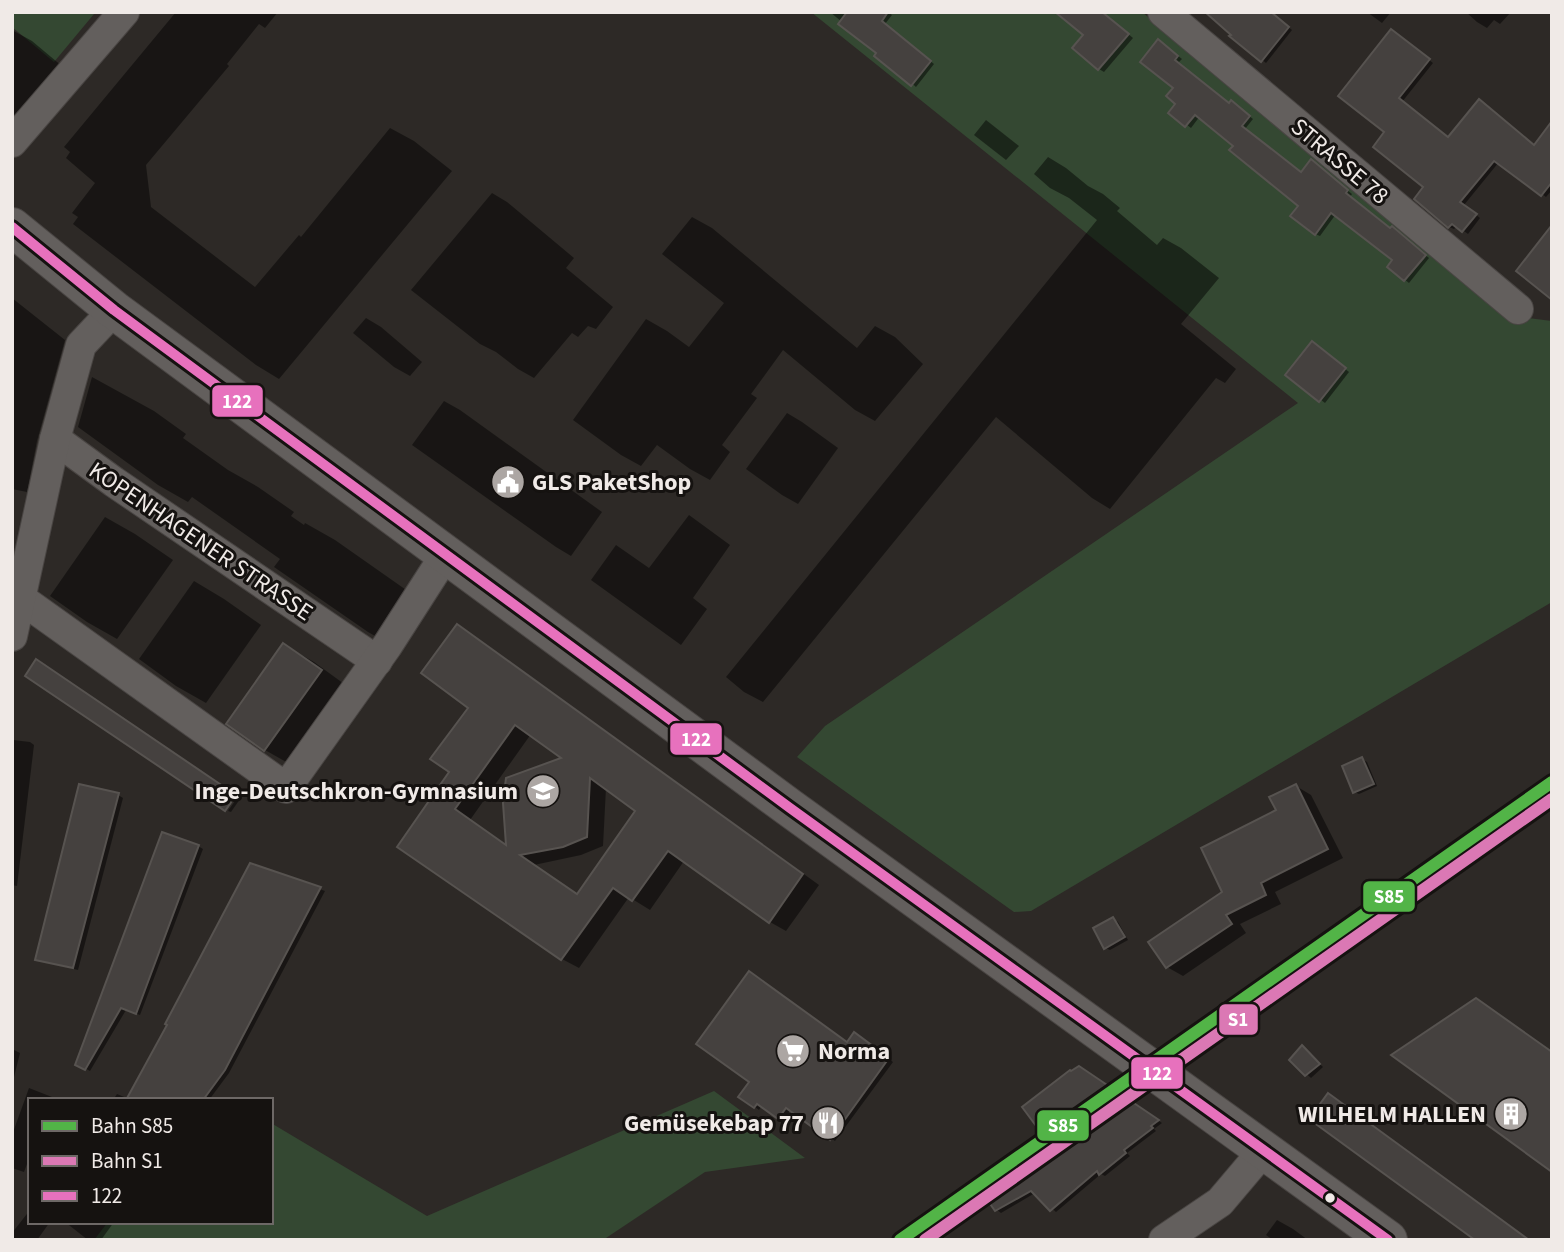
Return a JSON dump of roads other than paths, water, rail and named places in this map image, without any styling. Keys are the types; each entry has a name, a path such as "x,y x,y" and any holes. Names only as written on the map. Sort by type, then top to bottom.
{"main road":[{"path":"12,227 114,310 797,813 1388,1240"}],"street":[{"path":"12,142 124,12"},
{"name":"STRASSE 78","path":"1163,12 1518,309"},
{"path":"12,636 55,439 81,345 114,310"},
{"name":"KOPENHAGENER STRASSE","path":"55,439 377,661"},
{"path":"20,598 286,788 377,661 446,554"},
{"path":"1164,1240 1220,1202 1264,1150"}],"rail line":[{"name":"S85","path":"900,1240 1552,782"},
{"name":"S1","path":"925,1240 1552,799"}],"place":[{"name":"GLS PaketShop","path":"508,482"},
{"name":"Inge-Deutschkron-Gymnasium","path":"543,791"},
{"name":"Norma","path":"793,1051"},
{"name":"WILHELM HALLEN","path":"1511,1114"},
{"name":"Gemüsekebap 77","path":"828,1123"}]}
